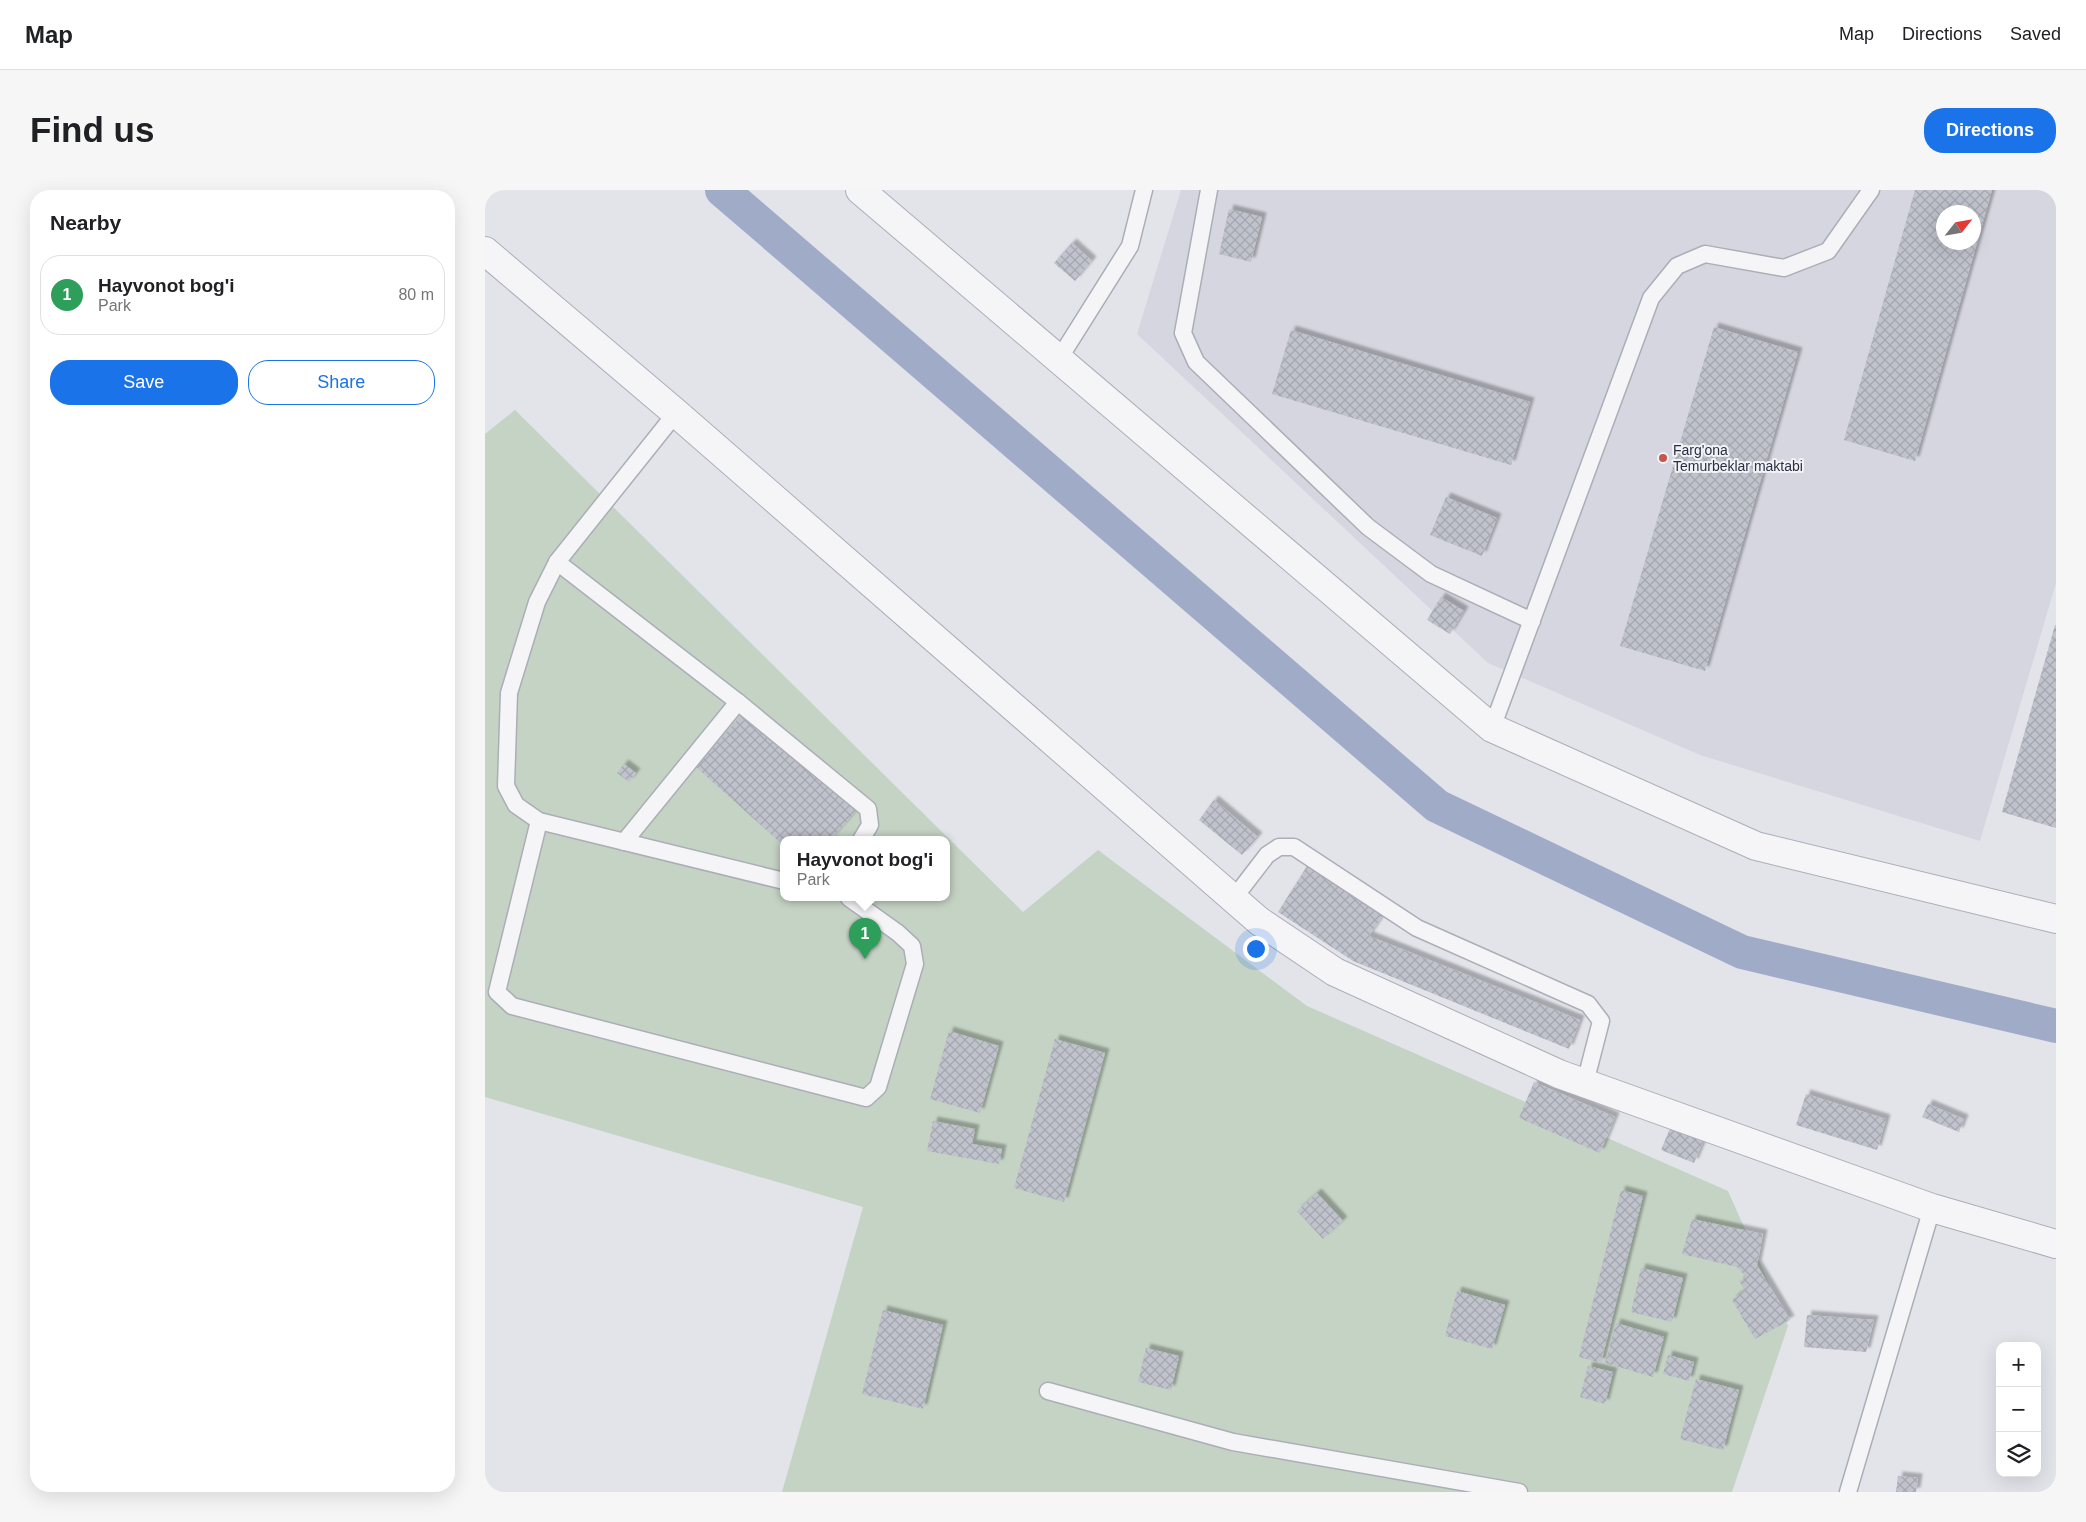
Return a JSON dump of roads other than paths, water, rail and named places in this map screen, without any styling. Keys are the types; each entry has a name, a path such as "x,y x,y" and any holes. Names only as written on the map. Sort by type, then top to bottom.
{"street":[{"path":"860,190 1492,728 1756,846 2056,919"},
{"path":"485,251 676,414 1259,921 1335,972 1559,1074 1932,1208 2056,1244"}],"lane":[{"path":"1059,359 1130,246 1144,190"},
{"path":"1209,190 1183,333 1196,362 1376,532 1431,574 1531,621"},
{"path":"1492,728 1651,298 1677,266 1705,254 1784,268 1828,251 1871,190"},
{"path":"676,414 557,562 537,602 509,693 506,786 516,805 539,821 780,881"},
{"path":"557,562 738,702 868,809 870,825 863,836"},
{"path":"624,842 738,702"},
{"path":"539,821 497,992 511,1006 866,1098 878,1087 915,964 913,946 853,901"},
{"path":"1234,898 1267,856 1279,847 1294,847 1417,928 1588,1004 1601,1021 1585,1083"},
{"path":"1848,1492 1932,1208"},
{"path":"1048,1391 1233,1442 1519,1492"}],"waterway":[{"path":"722,190 1437,806 1742,952 2056,1026"}],"place":[{"name":"Farg'ona Temurbeklar maktabi","path":"1663,458"},
{"name":"Hayvonot bog'i","path":"865,959"}]}
